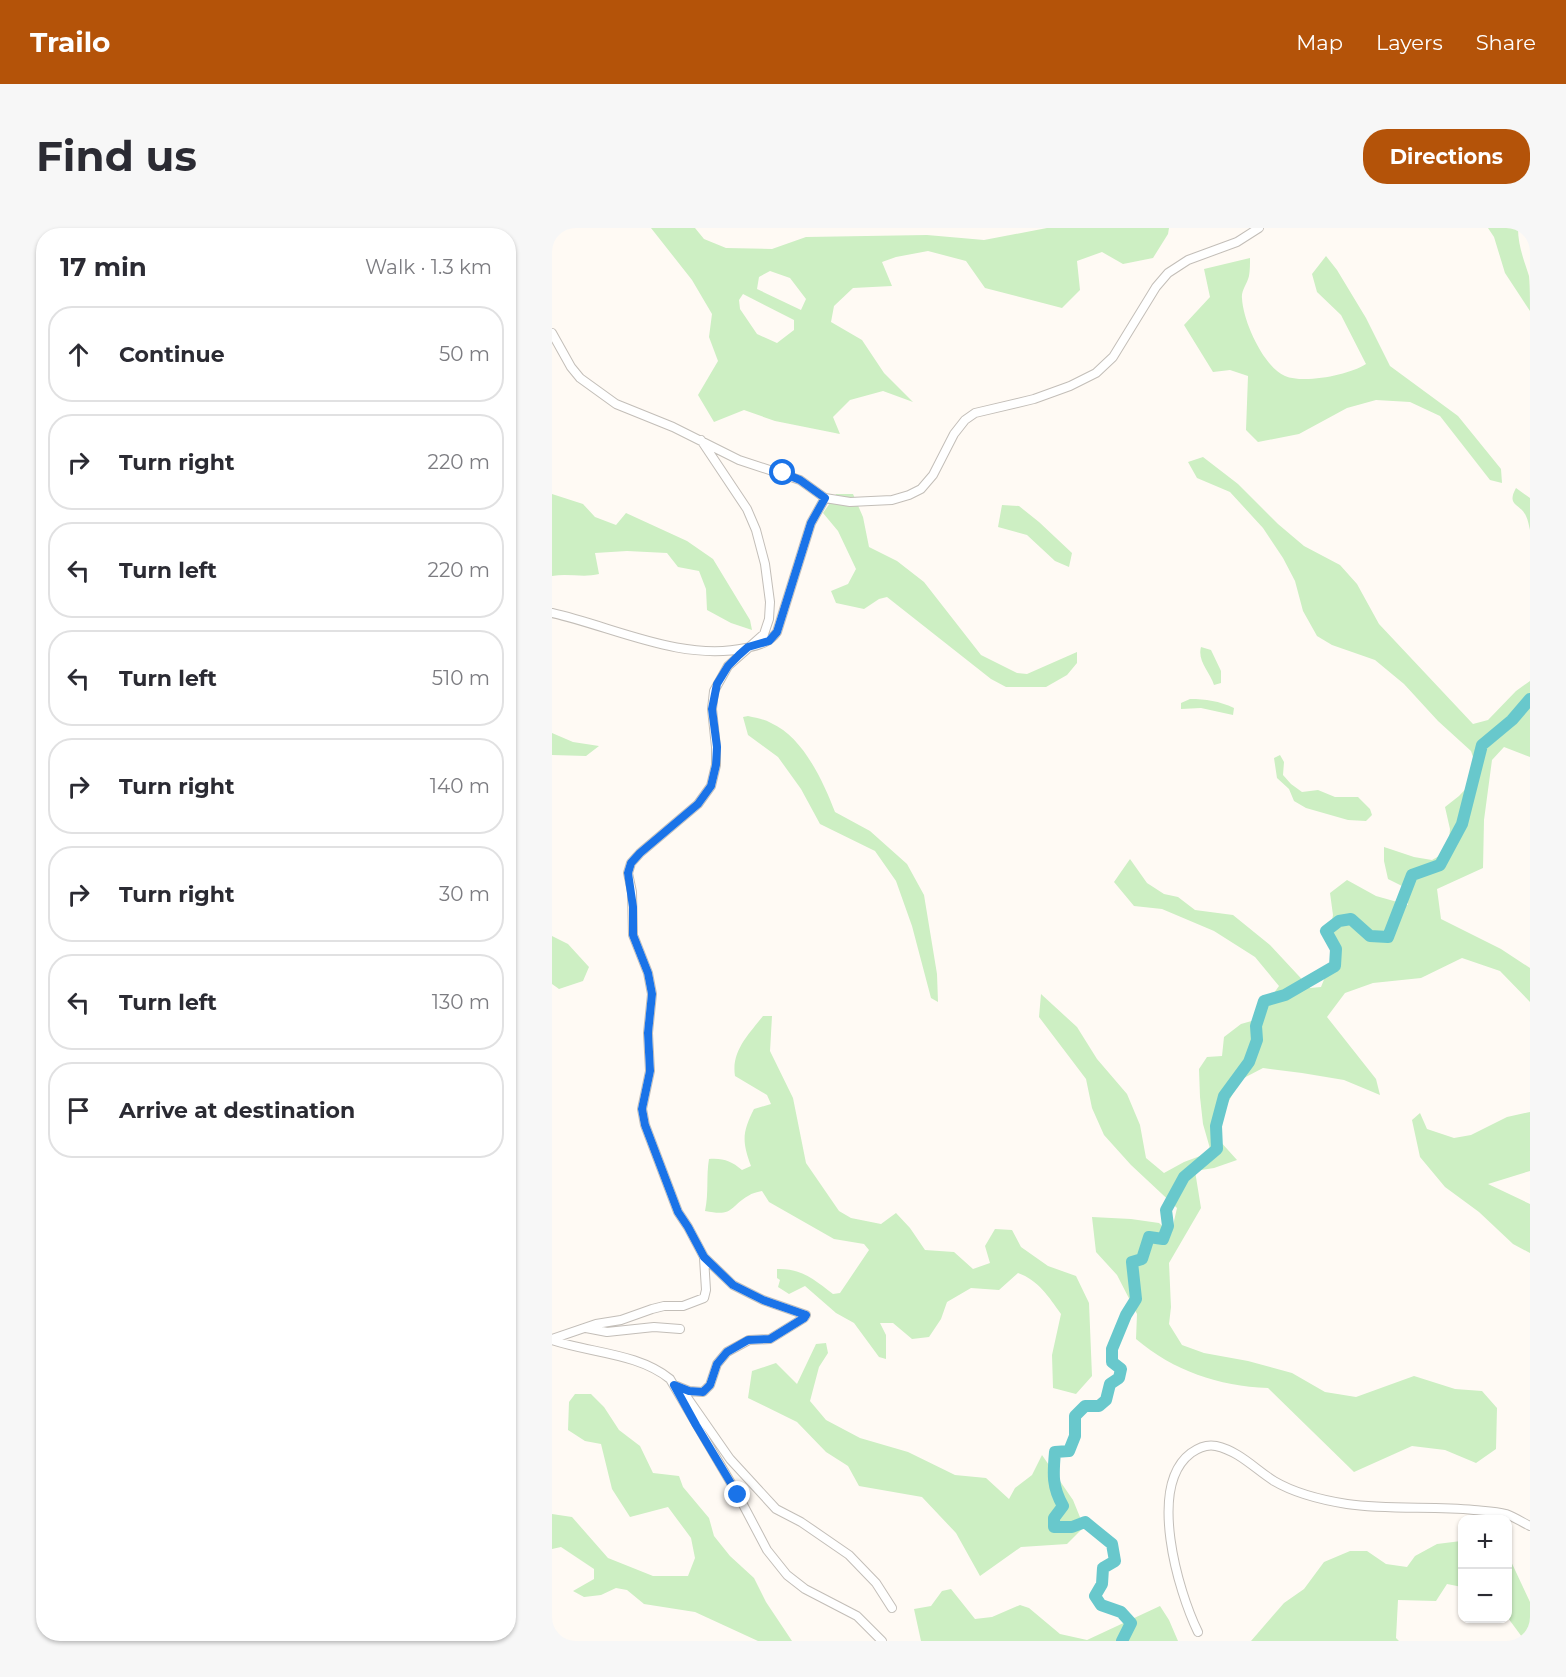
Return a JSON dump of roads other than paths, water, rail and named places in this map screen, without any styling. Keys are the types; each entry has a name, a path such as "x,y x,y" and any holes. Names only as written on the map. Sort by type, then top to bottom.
{"street":[{"path":"552,333 571,367 580,378 616,404 701,440 739,460 800,480 825,498 850,502 892,500 921,489 933,475 954,434 965,420 975,413 1034,399 1070,386 1096,373 1113,357 1156,287 1168,273 1188,260 1237,242 1259,228"},
{"path":"678,1387 696,1392 707,1389 723,1355 748,1340 770,1339 806,1315 763,1300 733,1285 704,1257 678,1212 645,1125 642,1109 650,1071 648,1033 652,994 648,973 633,935 633,907 628,873 631,863 640,853 698,804 711,786 717,747 712,709 714,691 728,666 764,634 769,619 770,602 765,564 751,516 701,440"},
{"path":"552,614 653,642 693,649 719,652 769,641 777,632 811,523 825,498"},
{"path":"552,1340 585,1327 621,1320 664,1306 683,1306 704,1298 706,1290 704,1257"},
{"path":"585,1327 607,1332 654,1327 680,1329"},
{"path":"552,1340 653,1368 670,1379 730,1459 776,1509 801,1522 849,1555 876,1583 892,1608"},
{"path":"678,1387 696,1425 738,1495 767,1550 787,1575 805,1589 857,1616 882,1641"},
{"path":"1198,1632 1190,1617 1173,1556 1167,1502 1174,1476 1183,1459 1198,1448 1214,1445 1236,1454 1275,1481 1310,1496 1348,1504 1451,1508 1505,1514 1530,1526"}],"waterway":[{"path":"1122,1641 1131,1623 1121,1612 1101,1605 1095,1596 1102,1584 1103,1568 1115,1561 1112,1544 1085,1522 1072,1527 1054,1527 1054,1518 1063,1506 1055,1486 1054,1467 1055,1452 1069,1451 1075,1436 1075,1416 1085,1406 1099,1406 1106,1400 1110,1384 1119,1378 1121,1369 1112,1362 1112,1349 1126,1315 1136,1299 1132,1262 1142,1259 1149,1237 1163,1239 1168,1226 1166,1210 1184,1177 1217,1149 1216,1126 1224,1096 1249,1062 1257,1040 1256,1026 1264,1001 1285,995 1335,966 1336,949 1326,931 1339,921 1351,919 1370,936 1388,937 1412,875 1440,865 1462,824 1482,745 1512,720 1530,699"}]}
